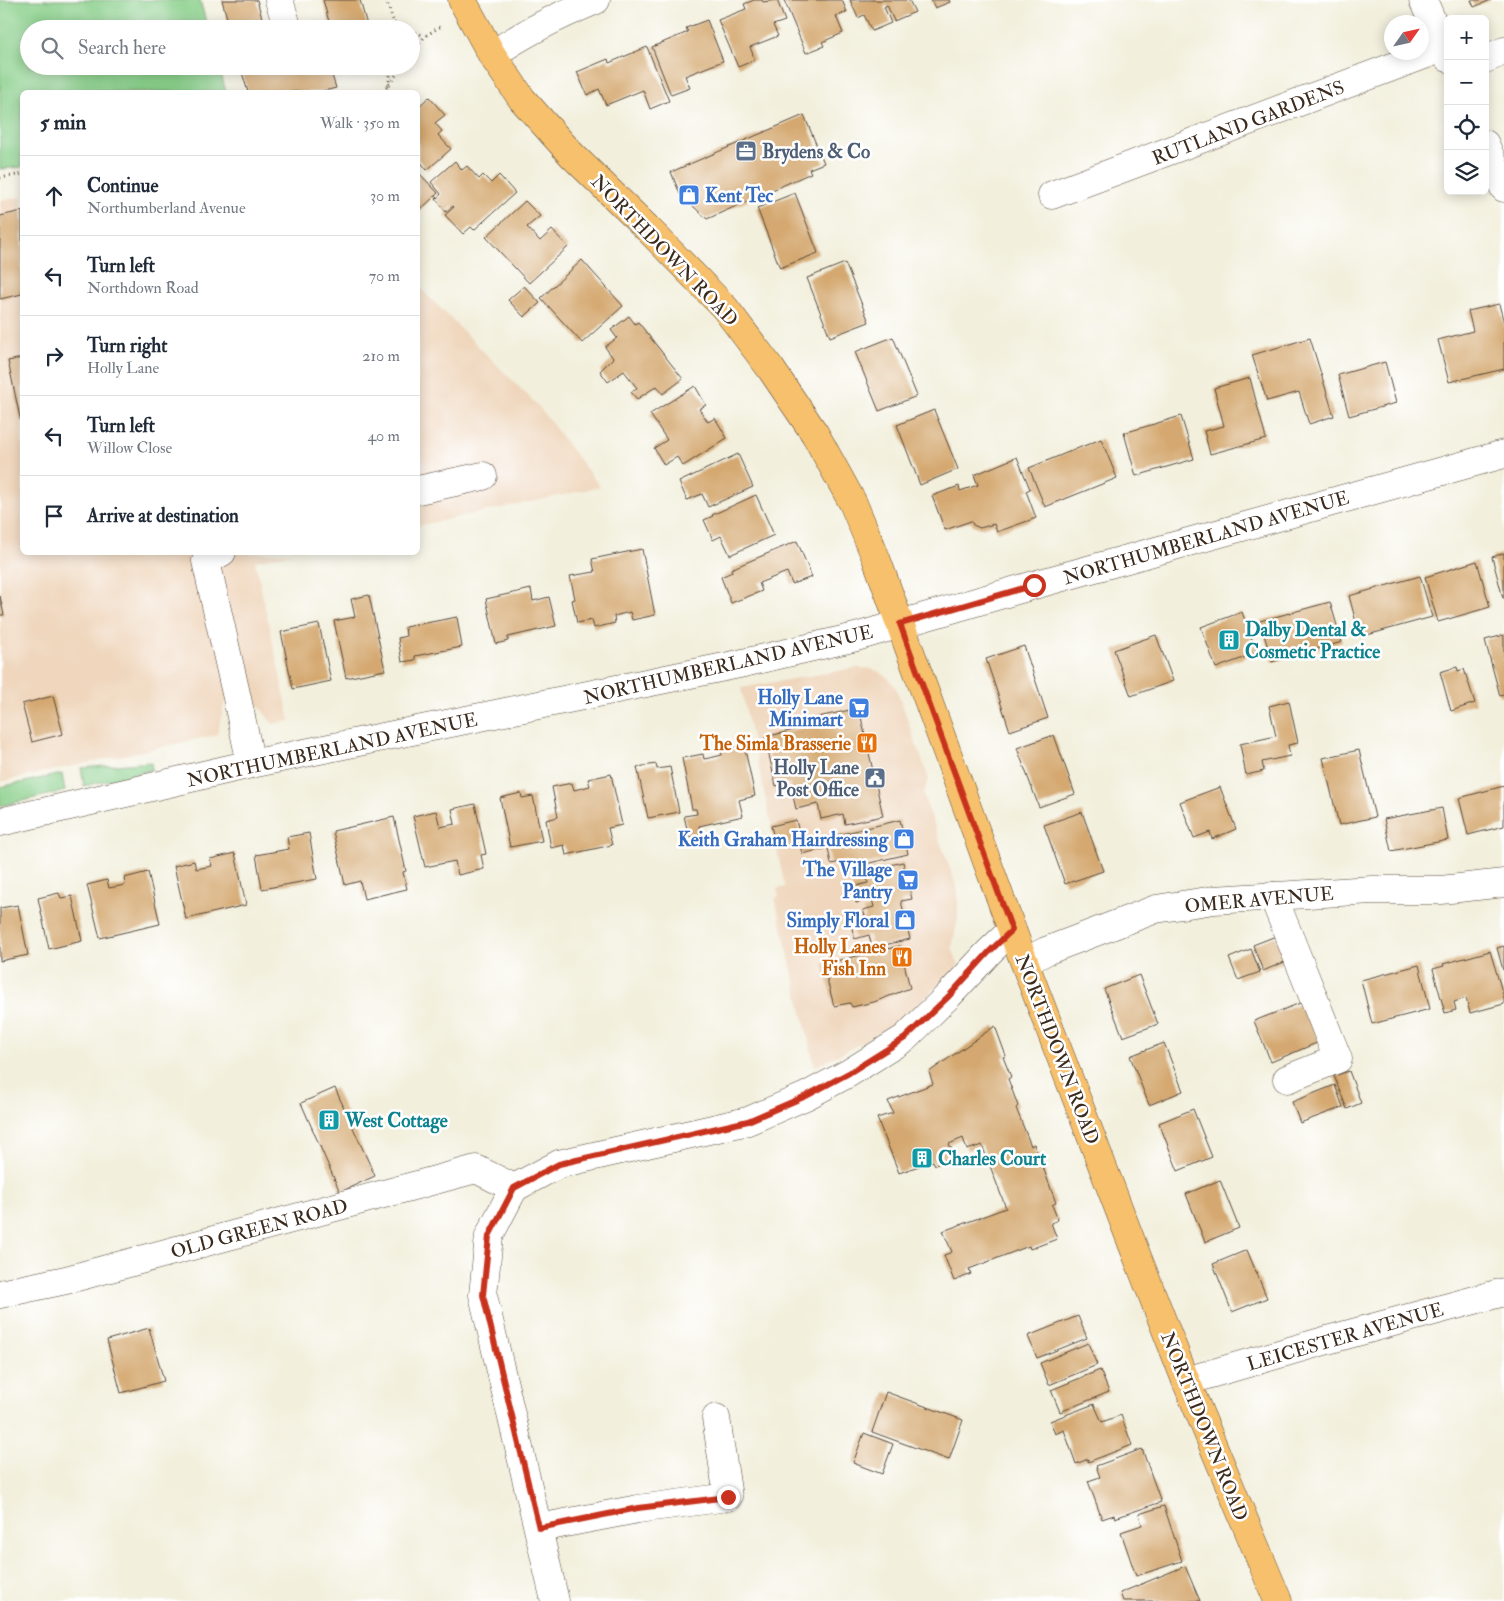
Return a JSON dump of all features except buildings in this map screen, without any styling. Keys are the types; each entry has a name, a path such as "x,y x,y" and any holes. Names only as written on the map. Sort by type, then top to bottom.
{"main road":[{"name":"NORTHDOWN ROAD","path":"465,5 492,55 522,100 572,155 725,308 771,369 815,434 853,503 876,558 1012,930 1129,1237 1186,1382 1278,1601"}],"street":[{"path":"279,0 285,20"},
{"path":"492,55 511,41 552,18 596,0"},
{"path":"1423,0 1444,48"},
{"path":"1489,57 1504,51"},
{"name":"RUTLAND GARDENS","path":"1052,195 1444,54"},
{"path":"1488,150 1504,188"},
{"name":"NORTHUMBERLAND AVENUE","path":"0,822 251,764 739,664 856,637 1504,454"},
{"path":"420,490 483,476"},
{"path":"217,555 206,561 238,698 251,764"},
{"name":"OMER AVENUE","path":"1025,962 1046,951 1156,909 1214,900 1372,890 1441,890 1504,883"},
{"path":"1273,896 1338,1059 1287,1079"},
{"path":"555,1601 483,1295 489,1236 514,1188 559,1164 748,1121 806,1096 841,1078 905,1038 949,996 1012,930"},
{"name":"OLD GREEN ROAD","path":"0,1294 66,1280 476,1170 514,1188"},
{"name":"LEICESTER AVENUE","path":"1186,1382 1330,1339 1504,1292"},
{"path":"539,1528 638,1508 728,1497 716,1418"}],"path":[{"path":"386,0 393,20"},
{"path":"420,42 424,36 465,5"},
{"path":"420,34 424,36"},
{"path":"387,89 390,75"},
{"path":"387,89 397,75"},
{"path":"0,178 20,174"}],"shaded area":[{"path":"20,197 20,555 284,555 255,561 290,721 273,724 249,694 225,701 217,735 0,782 0,200"},
{"path":"420,288 539,407 600,487 420,526"},
{"path":"855,668 868,668 880,672 896,688 929,779 923,794 958,891 958,918 952,948 959,965 907,1016 873,1037 815,1067 775,898 779,897 777,889 785,887 741,688"}],"green space":[{"path":"0,0 200,0 206,20 20,20 20,75 221,75 225,90 20,90 20,167 0,169"},
{"path":"151,762 152,770 84,786 81,768"},
{"path":"62,774 65,791 0,806 0,787"}],"place":[{"name":"Brydens & Co","path":"746,151"},
{"name":"Kent Tec","path":"689,195"},
{"name":"Dalby Dental & Cosmetic Practice","path":"1229,640"},
{"name":"Holly Lane Minimart","path":"859,708"},
{"name":"The Simla Brasserie","path":"867,743"},
{"name":"Holly Lane Post Office","path":"875,778"},
{"name":"Keith Graham Hairdressing","path":"904,839"},
{"name":"The Village Pantry","path":"908,880"},
{"name":"Simply Floral","path":"905,920"},
{"name":"Holly Lanes Fish Inn","path":"902,957"},
{"name":"West Cottage","path":"329,1120"},
{"name":"Charles Court","path":"922,1158"}],"route":[{"path":"728,1497 638,1508 539,1528 483,1295 489,1236 514,1188 559,1164 748,1121 806,1096 849,1073 905,1038 949,996 1012,930 900,624 1034,585"}]}
